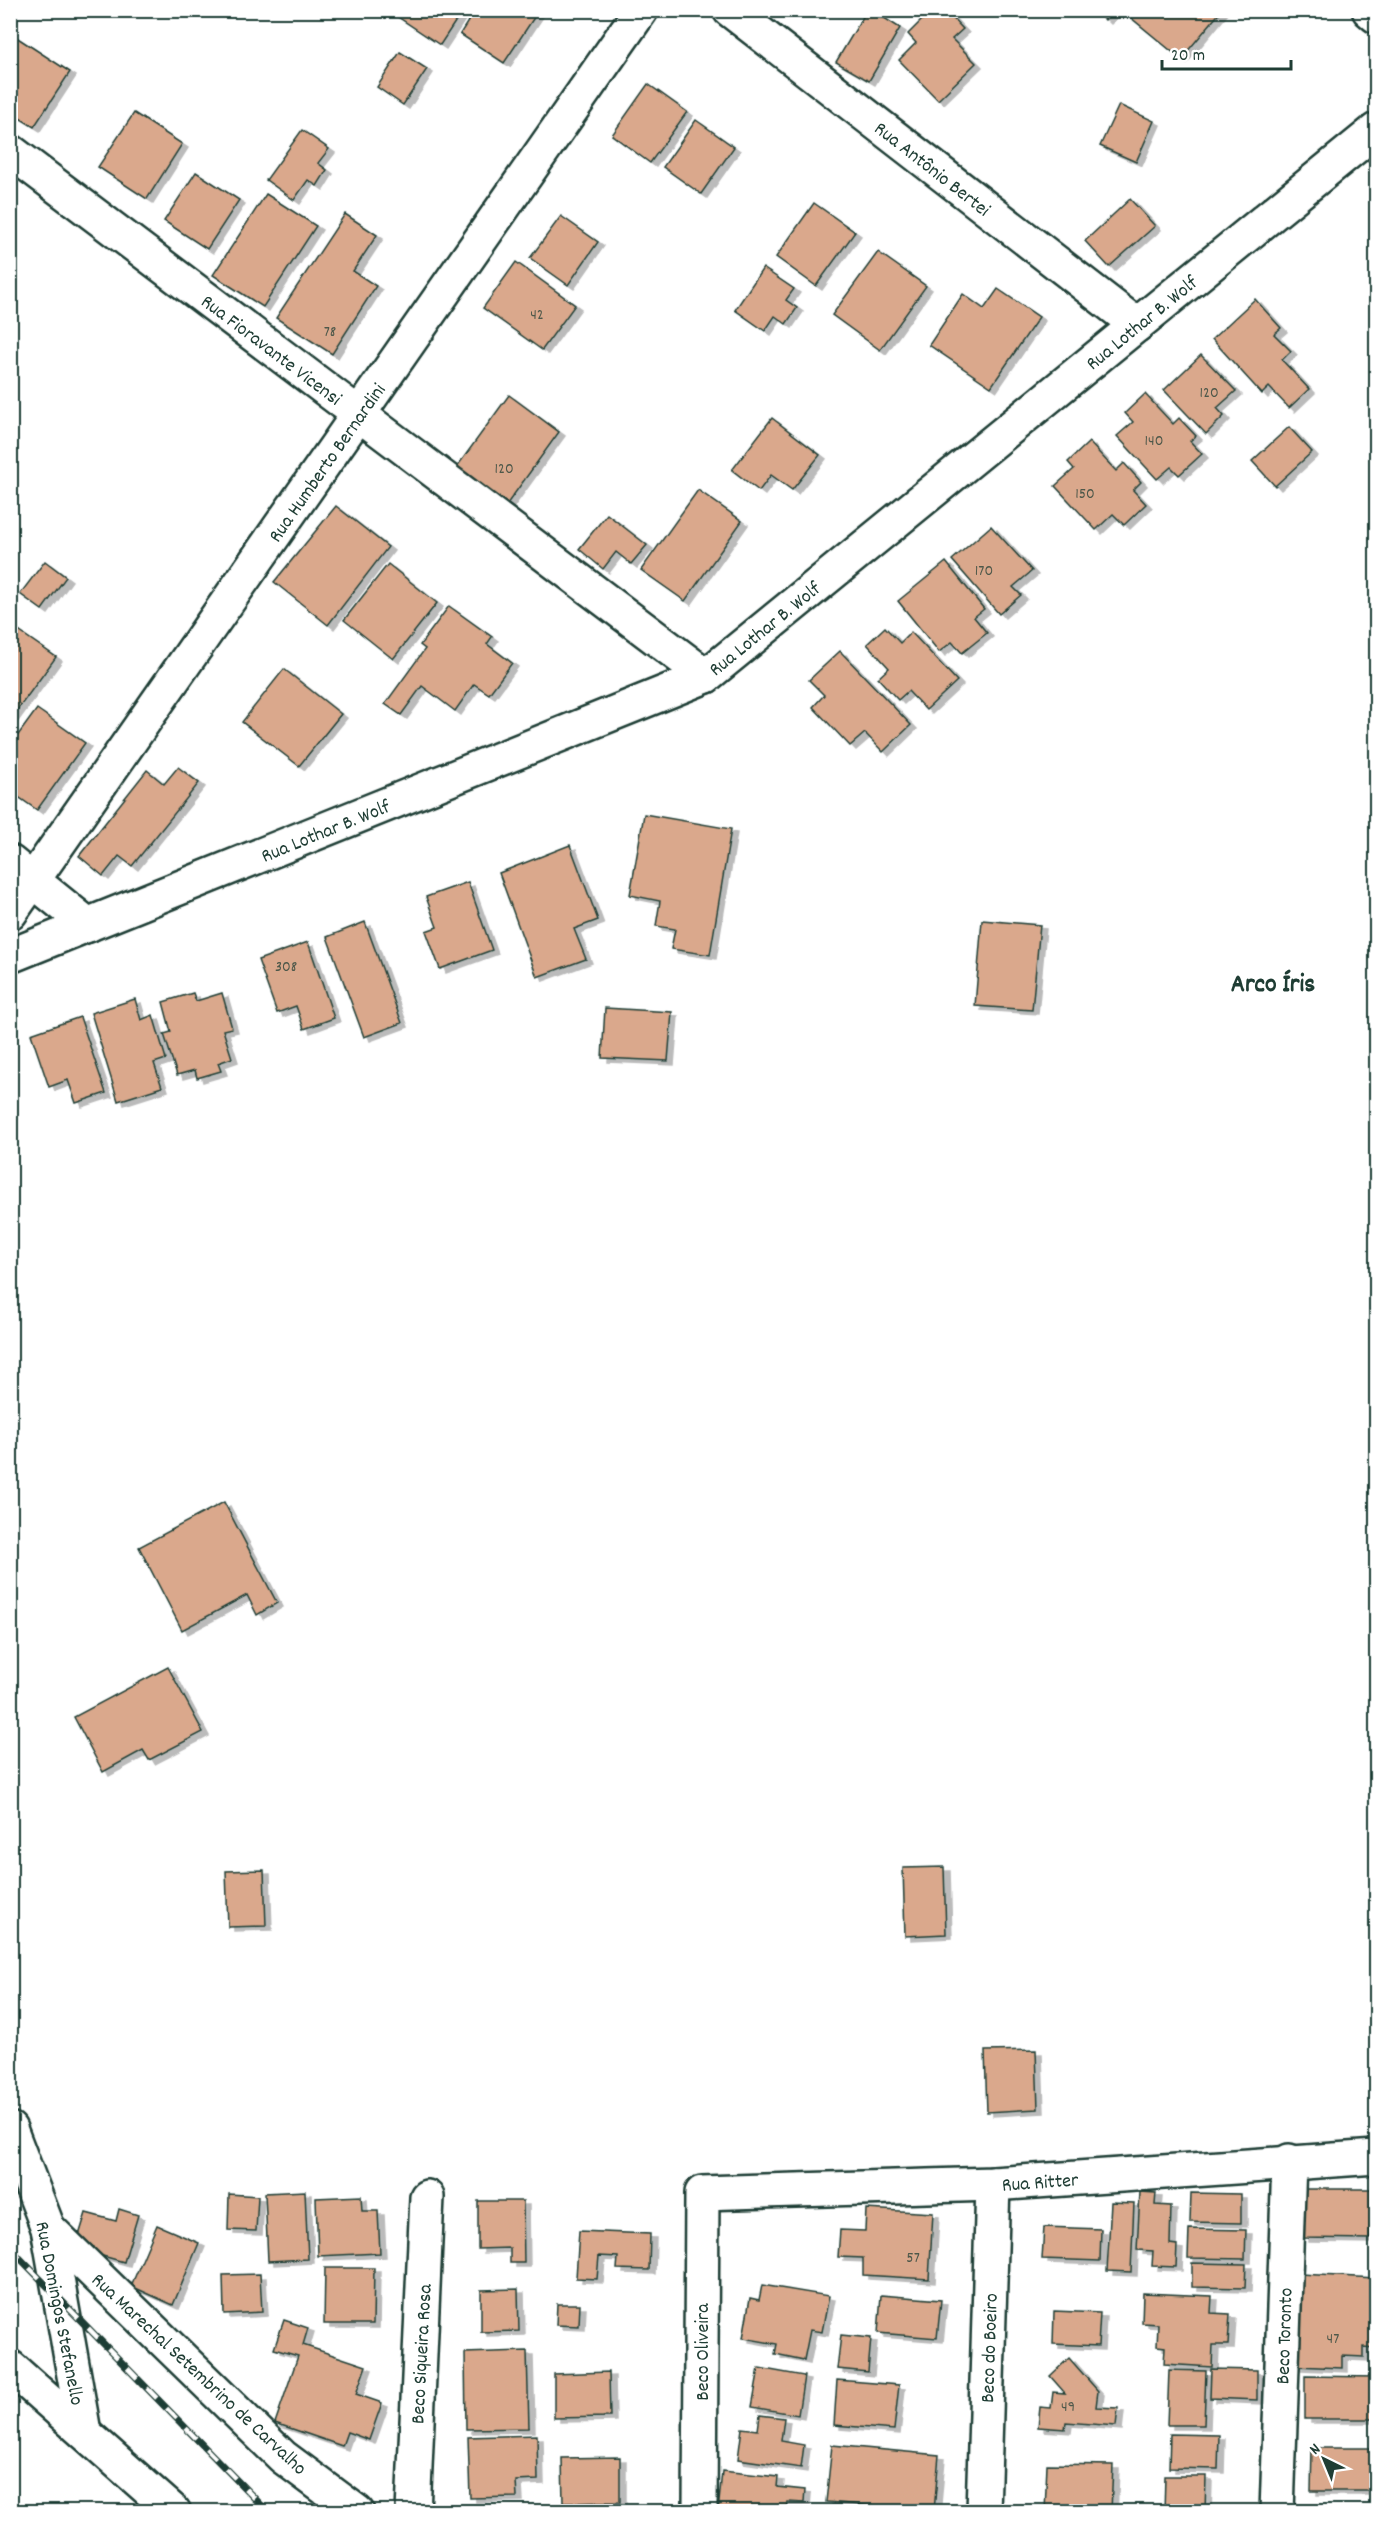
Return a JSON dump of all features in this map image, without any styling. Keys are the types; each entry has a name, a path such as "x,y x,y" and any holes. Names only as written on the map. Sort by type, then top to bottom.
{"street":[{"name":"Rua Humberto Bernardini","path":"10,914 22,871 359,414 641,10"},
{"name":"Rua Antônio Bertei","path":"730,10 1137,326"},
{"path":"1369,10 1377,16"},
{"name":"Rua Lothar B. Wolf","path":"10,956 706,676 1377,130"},
{"name":"Rua Fioravante Vicensi","path":"10,151 706,676"},
{"path":"22,871 88,925"},
{"name":"Rua Domingos Stefanello","path":"10,2129 48,2228 84,2432"},
{"name":"Rua Ritter","path":"702,2193 993,2184 1377,2157"},
{"name":"Beco Toronto","path":"1277,2511 1289,2162"},
{"name":"Beco do Boeiro","path":"983,2511 993,2184"},
{"name":"Beco Oliveira","path":"700,2511 702,2193"},
{"name":"Beco Siqueira Rosa","path":"413,2511 427,2198"},
{"name":"Rua Marechal Setembrino de Carvalho","path":"48,2228 284,2457 357,2511"},
{"path":"10,2367 174,2511"}],"building":[{"path":"398,10 463,10 440,45 395,15"},
{"path":"475,10 539,10 504,63 460,34"},
{"path":"867,10 872,10 900,28 869,81 836,62"},
{"path":"932,10 945,10 963,29 952,39 976,63 938,100 899,60 916,43 908,34"},
{"path":"1095,10 1115,10 1105,20"},
{"path":"1135,10 1222,10 1181,59 1130,17"},
{"path":"10,33 70,72 34,127 10,112"},
{"path":"400,52 427,69 403,105 377,87"},
{"path":"648,84 687,112 650,163 612,135"},
{"path":"1119,105 1154,121 1136,162 1100,146"},
{"path":"134,113 182,144 147,199 98,167"},
{"path":"696,120 734,147 701,194 663,167"},
{"path":"302,130 329,149 318,163 327,170 317,186 308,180 294,200 266,180"},
{"path":"196,172 239,200 207,249 164,221"},
{"path":"266,194 316,226 263,307 213,275"},
{"path":"1130,199 1155,226 1109,267 1085,241"},
{"path":"814,203 855,232 816,286 776,257"},
{"path":"345,214 377,235 353,271 376,286 332,354 276,318"},
{"path":"561,216 598,242 568,285 530,258"},
{"path":"878,252 926,286 880,350 832,315"},
{"path":"516,262 575,305 542,350 483,308"},
{"path":"763,268 794,289 786,300 797,308 786,324 775,316 765,331 735,310"},
{"path":"998,289 1039,317 991,387 929,345 963,294 984,309"},
{"path":"1255,299 1281,328 1274,334 1291,351 1282,360 1309,389 1289,408 1269,387 1262,394 1212,339"},
{"path":"1201,355 1236,391 1217,408 1224,416 1206,434 1164,390"},
{"path":"1145,394 1173,424 1179,418 1196,436 1190,441 1202,454 1179,475 1171,467 1157,479 1117,436 1133,422 1125,413"},
{"path":"509,395 559,432 507,504 456,468"},
{"path":"772,418 820,455 792,490 771,475 759,491 732,470"},
{"path":"1289,427 1312,452 1275,486 1252,461"},
{"path":"1089,442 1116,471 1124,463 1141,482 1133,490 1146,504 1124,525 1113,514 1096,530 1055,486 1074,469 1068,462"},
{"path":"698,490 742,521 685,601 641,570"},
{"path":"336,506 388,547 328,625 274,582"},
{"path":"607,514 647,545 631,564 616,552 603,569 579,549"},
{"path":"991,526 1032,571 1013,587 1021,595 999,614 952,560"},
{"path":"45,561 66,577 42,610 20,594"},
{"path":"946,562 984,609 974,617 987,633 962,653 952,642 939,652 898,601"},
{"path":"388,564 437,603 393,659 344,620"},
{"path":"449,606 492,637 487,644 512,663 489,694 474,684 455,711 422,686 401,715 385,704 425,649 420,645"},
{"path":"10,625 56,657 10,720"},
{"path":"885,627 900,643 911,632 957,681 926,710 908,691 898,700 878,678 889,668 867,644"},
{"path":"840,651 911,725 883,752 865,733 850,746 813,707 824,695 809,680"},
{"path":"284,669 341,714 299,766 242,722"},
{"path":"37,709 85,743 37,810 10,791 10,746"},
{"path":"178,767 199,783 132,866 119,856 103,876 79,856 147,770 164,784"},
{"path":"644,814 731,829 710,955 671,949 675,929 656,926 660,901 630,895"},
{"path":"570,845 598,920 574,929 586,959 537,977 499,873"},
{"path":"468,882 492,950 440,969 426,931 437,927 426,897"},
{"path":"982,920 1040,925 1032,1010 975,1006"},
{"path":"365,922 402,1023 364,1037 327,937"},
{"path":"308,942 334,1018 304,1029 296,1006 277,1013 258,960"},
{"path":"193,993 196,1001 222,993 232,1028 223,1030 232,1058 218,1063 221,1071 197,1078 195,1070 177,1075 164,1034 171,1032 163,1002"},
{"path":"135,999 141,1020 153,1015 166,1059 154,1063 162,1087 118,1101 91,1013"},
{"path":"605,1008 672,1012 668,1061 602,1058"},
{"path":"80,1017 106,1093 76,1103 68,1080 49,1087 31,1034"},
{"path":"224,1502 277,1603 257,1615 247,1595 182,1630 139,1547"},
{"path":"168,1667 203,1732 149,1760 143,1750 103,1772 74,1717"},
{"path":"944,1867 946,1934 905,1936 903,1868"},
{"path":"264,1870 266,1926 228,1927 226,1871"},
{"path":"1036,2050 1038,2109 987,2112 985,2051"},
{"path":"1304,2189 1371,2189 1370,2239 1303,2238"},
{"path":"305,2191 308,2259 268,2261 265,2193"},
{"path":"1140,2192 1156,2193 1155,2205 1171,2206 1170,2244 1177,2245 1176,2267 1152,2266 1153,2251 1137,2250"},
{"path":"1191,2193 1241,2194 1241,2223 1190,2222"},
{"path":"229,2194 258,2196 256,2231 228,2230"},
{"path":"361,2196 362,2211 378,2211 380,2253 318,2256 316,2198"},
{"path":"478,2201 523,2201 524,2263 510,2263 510,2248 478,2249"},
{"path":"1111,2202 1134,2203 1131,2272 1107,2271"},
{"path":"119,2209 138,2215 124,2262 92,2253 94,2247 77,2242 86,2213 116,2221"},
{"path":"866,2209 933,2213 929,2279 863,2275 863,2258 838,2257 840,2230 865,2231"},
{"path":"157,2225 199,2243 173,2305 131,2286"},
{"path":"1044,2227 1101,2229 1100,2261 1042,2259"},
{"path":"1189,2229 1246,2230 1245,2259 1188,2258"},
{"path":"579,2231 650,2234 649,2270 617,2269 618,2257 599,2256 597,2279 576,2278"},
{"path":"1192,2263 1246,2264 1245,2288 1192,2287"},
{"path":"325,2268 374,2268 373,2324 324,2324"},
{"path":"260,2274 262,2312 224,2314 223,2275"},
{"path":"1299,2274 1376,2278 1376,2348 1364,2347 1364,2357 1342,2356 1342,2368 1295,2366"},
{"path":"762,2285 829,2296 822,2332 810,2330 804,2360 775,2354 777,2344 743,2338 750,2298 759,2300"},
{"path":"518,2289 519,2331 481,2332 481,2290"},
{"path":"1143,2293 1212,2296 1211,2313 1230,2314 1228,2345 1213,2345 1212,2367 1164,2364 1165,2347 1157,2346 1158,2324 1142,2323"},
{"path":"881,2295 941,2300 937,2338 878,2333"},
{"path":"557,2304 580,2304 579,2326 556,2325"},
{"path":"1054,2311 1100,2313 1098,2346 1053,2344"},
{"path":"284,2320 308,2328 303,2345 366,2366 356,2394 382,2403 369,2440 347,2432 342,2446 275,2423 298,2356 274,2349"},
{"path":"841,2335 871,2338 868,2372 837,2369"},
{"path":"527,2351 529,2428 466,2429 465,2353"},
{"path":"1069,2358 1098,2391 1096,2407 1118,2408 1116,2426 1066,2422 1065,2429 1038,2427 1040,2407 1051,2408 1053,2392 1065,2393 1050,2376"},
{"path":"759,2368 804,2376 798,2415 752,2407"},
{"path":"1211,2369 1257,2370 1257,2400 1210,2398"},
{"path":"1169,2370 1206,2371 1204,2425 1167,2425"},
{"path":"609,2372 610,2417 554,2418 554,2374"},
{"path":"1305,2376 1376,2377 1376,2419 1305,2419"},
{"path":"837,2380 899,2385 894,2430 834,2425"},
{"path":"760,2415 784,2418 781,2441 804,2445 801,2468 738,2459 742,2428 758,2430"},
{"path":"1170,2434 1219,2435 1218,2469 1169,2468"},
{"path":"537,2435 538,2480 516,2481 517,2497 470,2498 468,2437"},
{"path":"832,2445 939,2455 934,2511 826,2502"},
{"path":"1312,2448 1376,2448 1376,2491 1311,2491"},
{"path":"620,2457 620,2502 563,2503 562,2458"},
{"path":"1047,2464 1113,2465 1111,2512 1045,2512"},
{"path":"722,2471 778,2477 777,2487 805,2490 804,2503 788,2502 787,2512 718,2512"},
{"path":"1165,2476 1206,2476 1205,2512 1164,2512"},
{"path":"446,2508 475,2508 476,2512 446,2512"}],"railway":[{"path":"10,2248 268,2512"}],"district":[{"name":"Arco Íris","path":"1273,982"}]}
